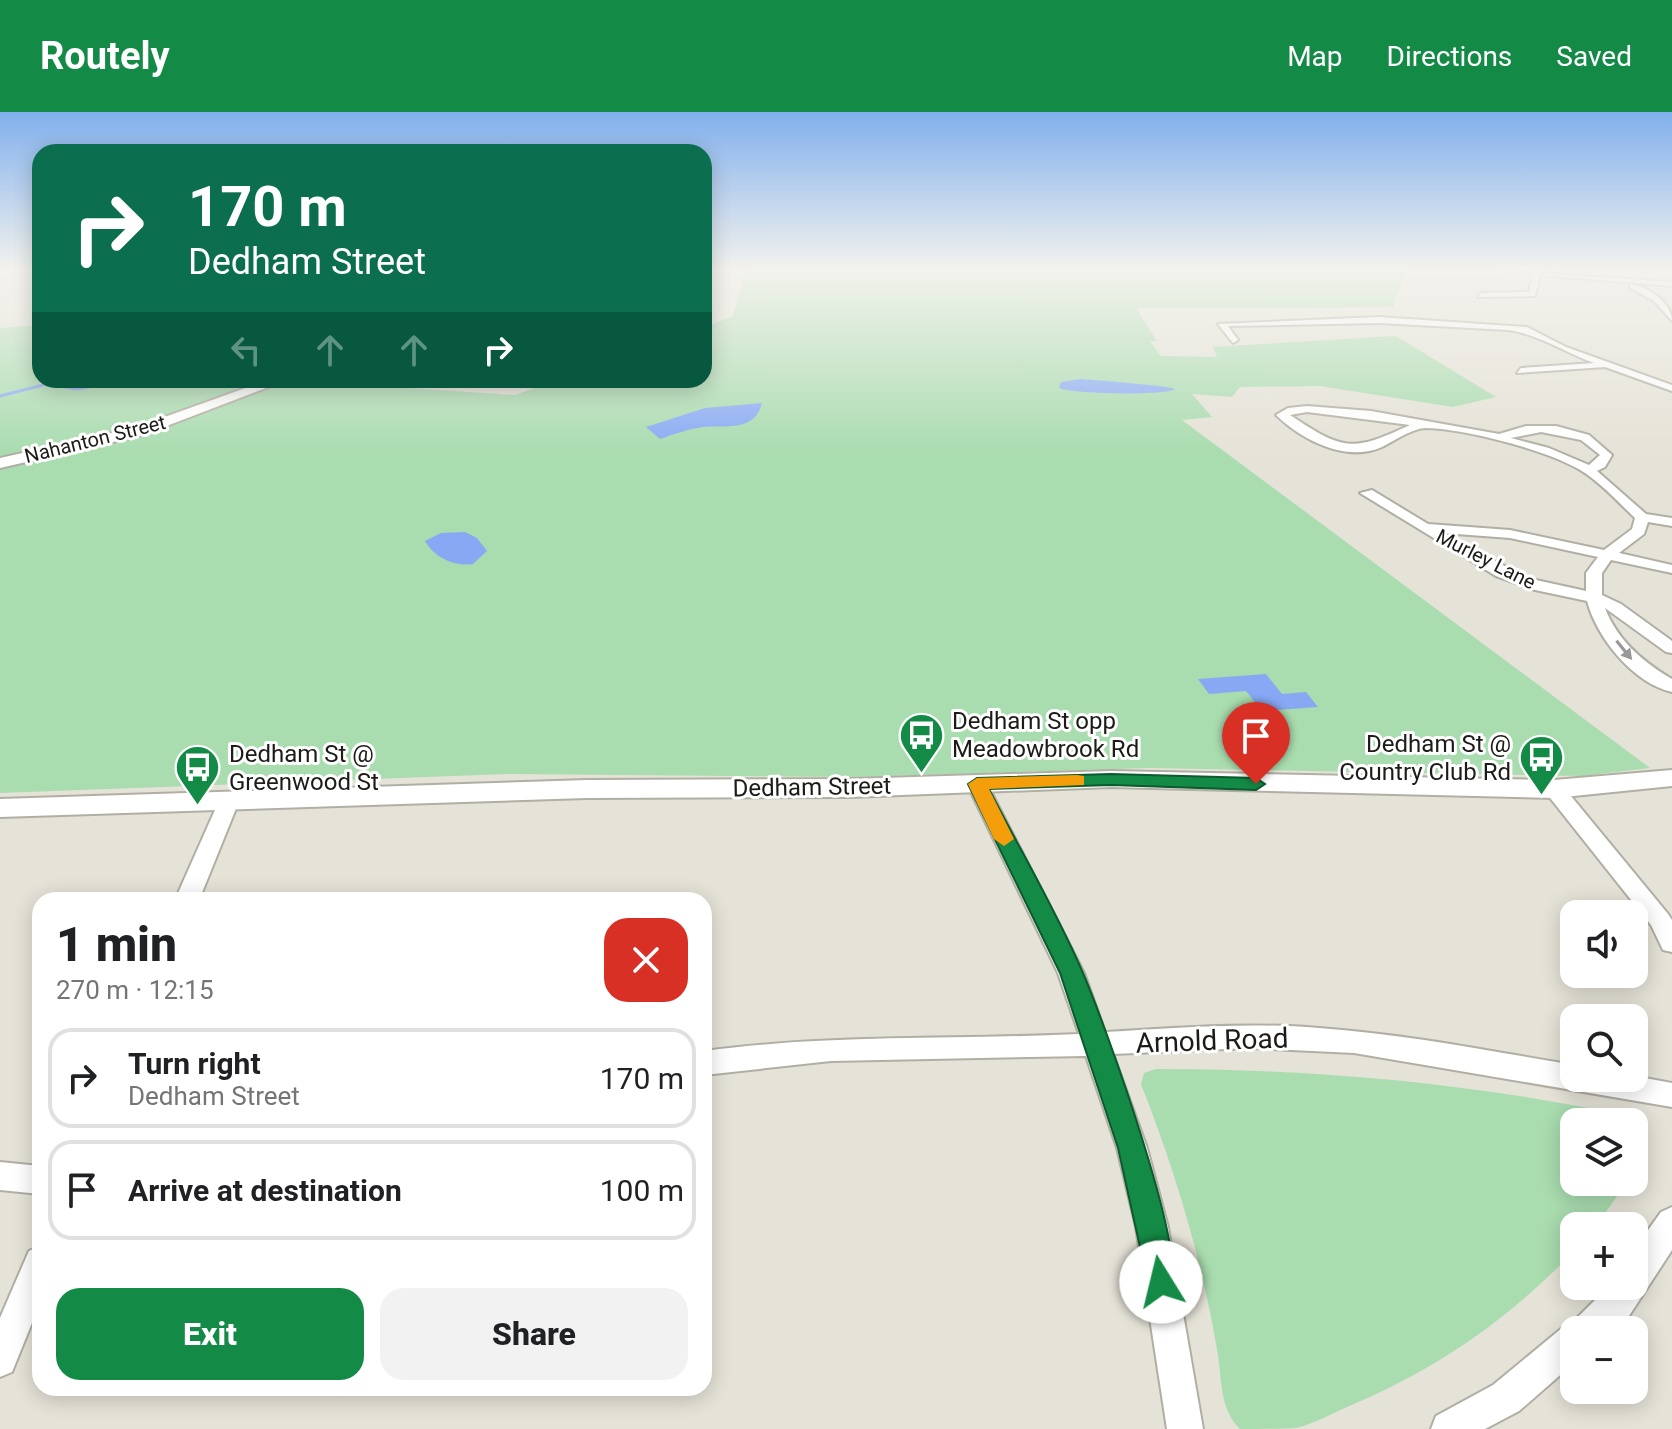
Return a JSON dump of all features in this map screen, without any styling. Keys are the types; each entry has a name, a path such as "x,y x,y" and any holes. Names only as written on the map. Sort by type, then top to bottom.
{"main road":[{"name":"Nahanton Street","path":"0,463 146,430 259,388"},
{"name":"Dedham Street","path":"0,808 376,793 850,788 1111,779 1554,789 1672,778"}],"street":[{"path":"1227,331 1233,340"},
{"path":"1530,331 1563,349 1672,388"},
{"path":"1521,371 1609,366"},
{"path":"1422,424 1372,447 1351,449 1322,442 1282,415 1296,409 1321,410 1422,424 1500,438 1545,451 1589,470 1642,517 1672,522"},
{"path":"1500,438 1520,431 1542,429 1571,433 1604,452 1605,460 1589,470"},
{"name":"Murley Lane","path":"1367,493 1519,580 1594,597 1619,609 1646,634 1672,648"},
{"path":"1642,517 1639,531 1607,555 1594,573 1594,597 1597,613 1620,647 1636,665 1672,687"},
{"name":"Murley Lane","path":"1425,528 1510,534 1672,569"},
{"path":"977,784 1071,973 1132,1148 1152,1227 1185,1429"},
{"path":"1554,789 1660,920 1672,943"},
{"path":"190,892 229,801"},
{"name":"Arnold Road","path":"712,1062 852,1048 1097,1045 1207,1037 1348,1040 1560,1075"},
{"name":"Arnold Road","path":"1648,1091 1672,1095"},
{"path":"0,1176 32,1179"},
{"path":"1648,1258 1672,1223"},
{"path":"0,1360 32,1282"},
{"path":"1603,1316 1620,1300"},
{"path":"1449,1429 1506,1398 1560,1352"}],"green space":[{"path":"0,331 32,331 32,388 246,388 132,429 0,458"},
{"path":"712,331 1151,331 1157,341 1150,341 1161,356 1217,357 1213,347 1396,336 1496,397 1453,407 1320,386 1240,387 1232,397 1192,394 1212,417 1182,420 1650,768 1582,776 1148,768 849,777 507,774 0,793 0,466 141,435 270,388 411,388 515,395 535,388 712,388"},
{"path":"1156,1069 1214,1070 1386,1079 1588,1108 1560,1108 1560,1196 1617,1196 1606,1212 1560,1212 1560,1265 1497,1321 1441,1360 1380,1393 1309,1424 1296,1428 1240,1429 1225,1404 1212,1320 1196,1251 1177,1184 1141,1084 1144,1073"}],"water":[{"path":"1081,379 1175,389 1154,393 1118,393 1059,388 1061,382"},
{"path":"762,403 753,419 738,425 698,428 660,439 646,427 705,408"},
{"path":"465,532 477,538 487,551 473,564 445,560 425,541 441,533"},
{"path":"1266,674 1282,694 1306,692 1318,707 1262,711 1246,691 1209,694 1198,679"}],"waterway":[{"path":"0,396 32,388"},
{"path":"71,388 83,388"}],"slow traffic":[{"path":"1004,839 977,784 1077,781"}],"place":[{"name":"Dedham St opp Meadowbrook Rd","path":"921,774"},
{"name":"Dedham St @ Country Club Rd","path":"1542,797"},
{"name":"Dedham St @ Greenwood St","path":"198,807"}],"route":[{"path":"1161,1282 1152,1227 1132,1148 1071,973 977,784 1111,779 1256,784"}]}
